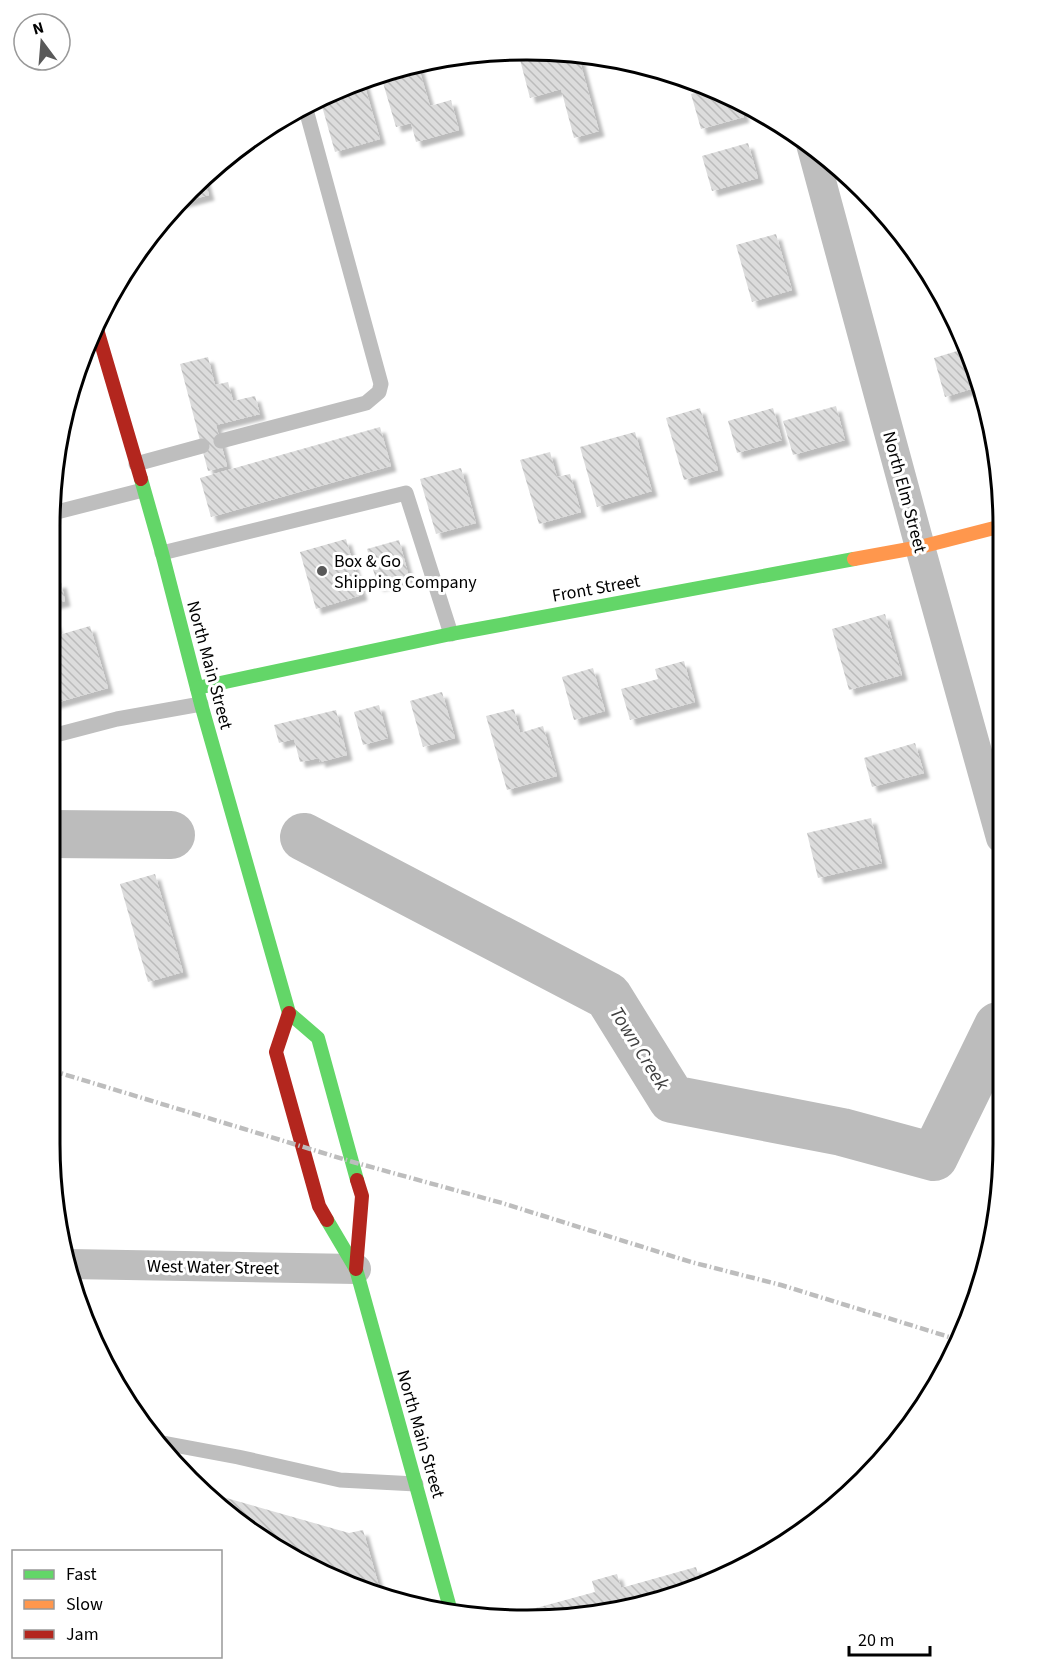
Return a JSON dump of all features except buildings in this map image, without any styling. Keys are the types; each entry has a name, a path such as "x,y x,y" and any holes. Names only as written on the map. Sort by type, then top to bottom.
{"main road":[{"name":"North Main Street","path":"100,339 162,553 201,704 288,1013 276,1052 319,1206 356,1269 449,1603"},
{"name":"Front Street","path":"197,688 451,634 920,547 993,528"},
{"name":"North Main Street","path":"288,1013 318,1038 353,1162 362,1196 356,1269"}],"street":[{"name":"North Elm Street","path":"815,161 993,809"},
{"name":"West Water Street","path":"76,1264 356,1269"}],"lane":[{"path":"220,441 366,403 379,392 381,384 307,115"},
{"path":"135,464 202,446"},
{"path":"60,511 143,490"},
{"path":"162,553 406,493 451,634"},
{"path":"60,734 117,719 201,704"},
{"path":"170,1444 340,1480 416,1484"}],"waterway":[{"name":"Town Creek","path":"60,834 171,835"},
{"name":"Town Creek","path":"304,837 608,996 672,1099 842,1132 934,1157 993,1036"}],"railway":[{"path":"60,1073 353,1162 502,1203 691,1262 781,1285 950,1337"}],"traffic: fast":[{"path":"141,479 201,704 289,1013 318,1038 357,1180"},
{"path":"197,688 451,634 854,559"},
{"path":"327,1220 356,1269 449,1603"}],"traffic: slow":[{"path":"854,559 920,547 993,528"}],"traffic: jam":[{"path":"100,339 141,479"},
{"path":"289,1013 276,1052 319,1206 327,1220"},
{"path":"356,1269 362,1196 357,1180"}],"place":[{"name":"Box & Go Shipping Company","path":"322,571"}]}
